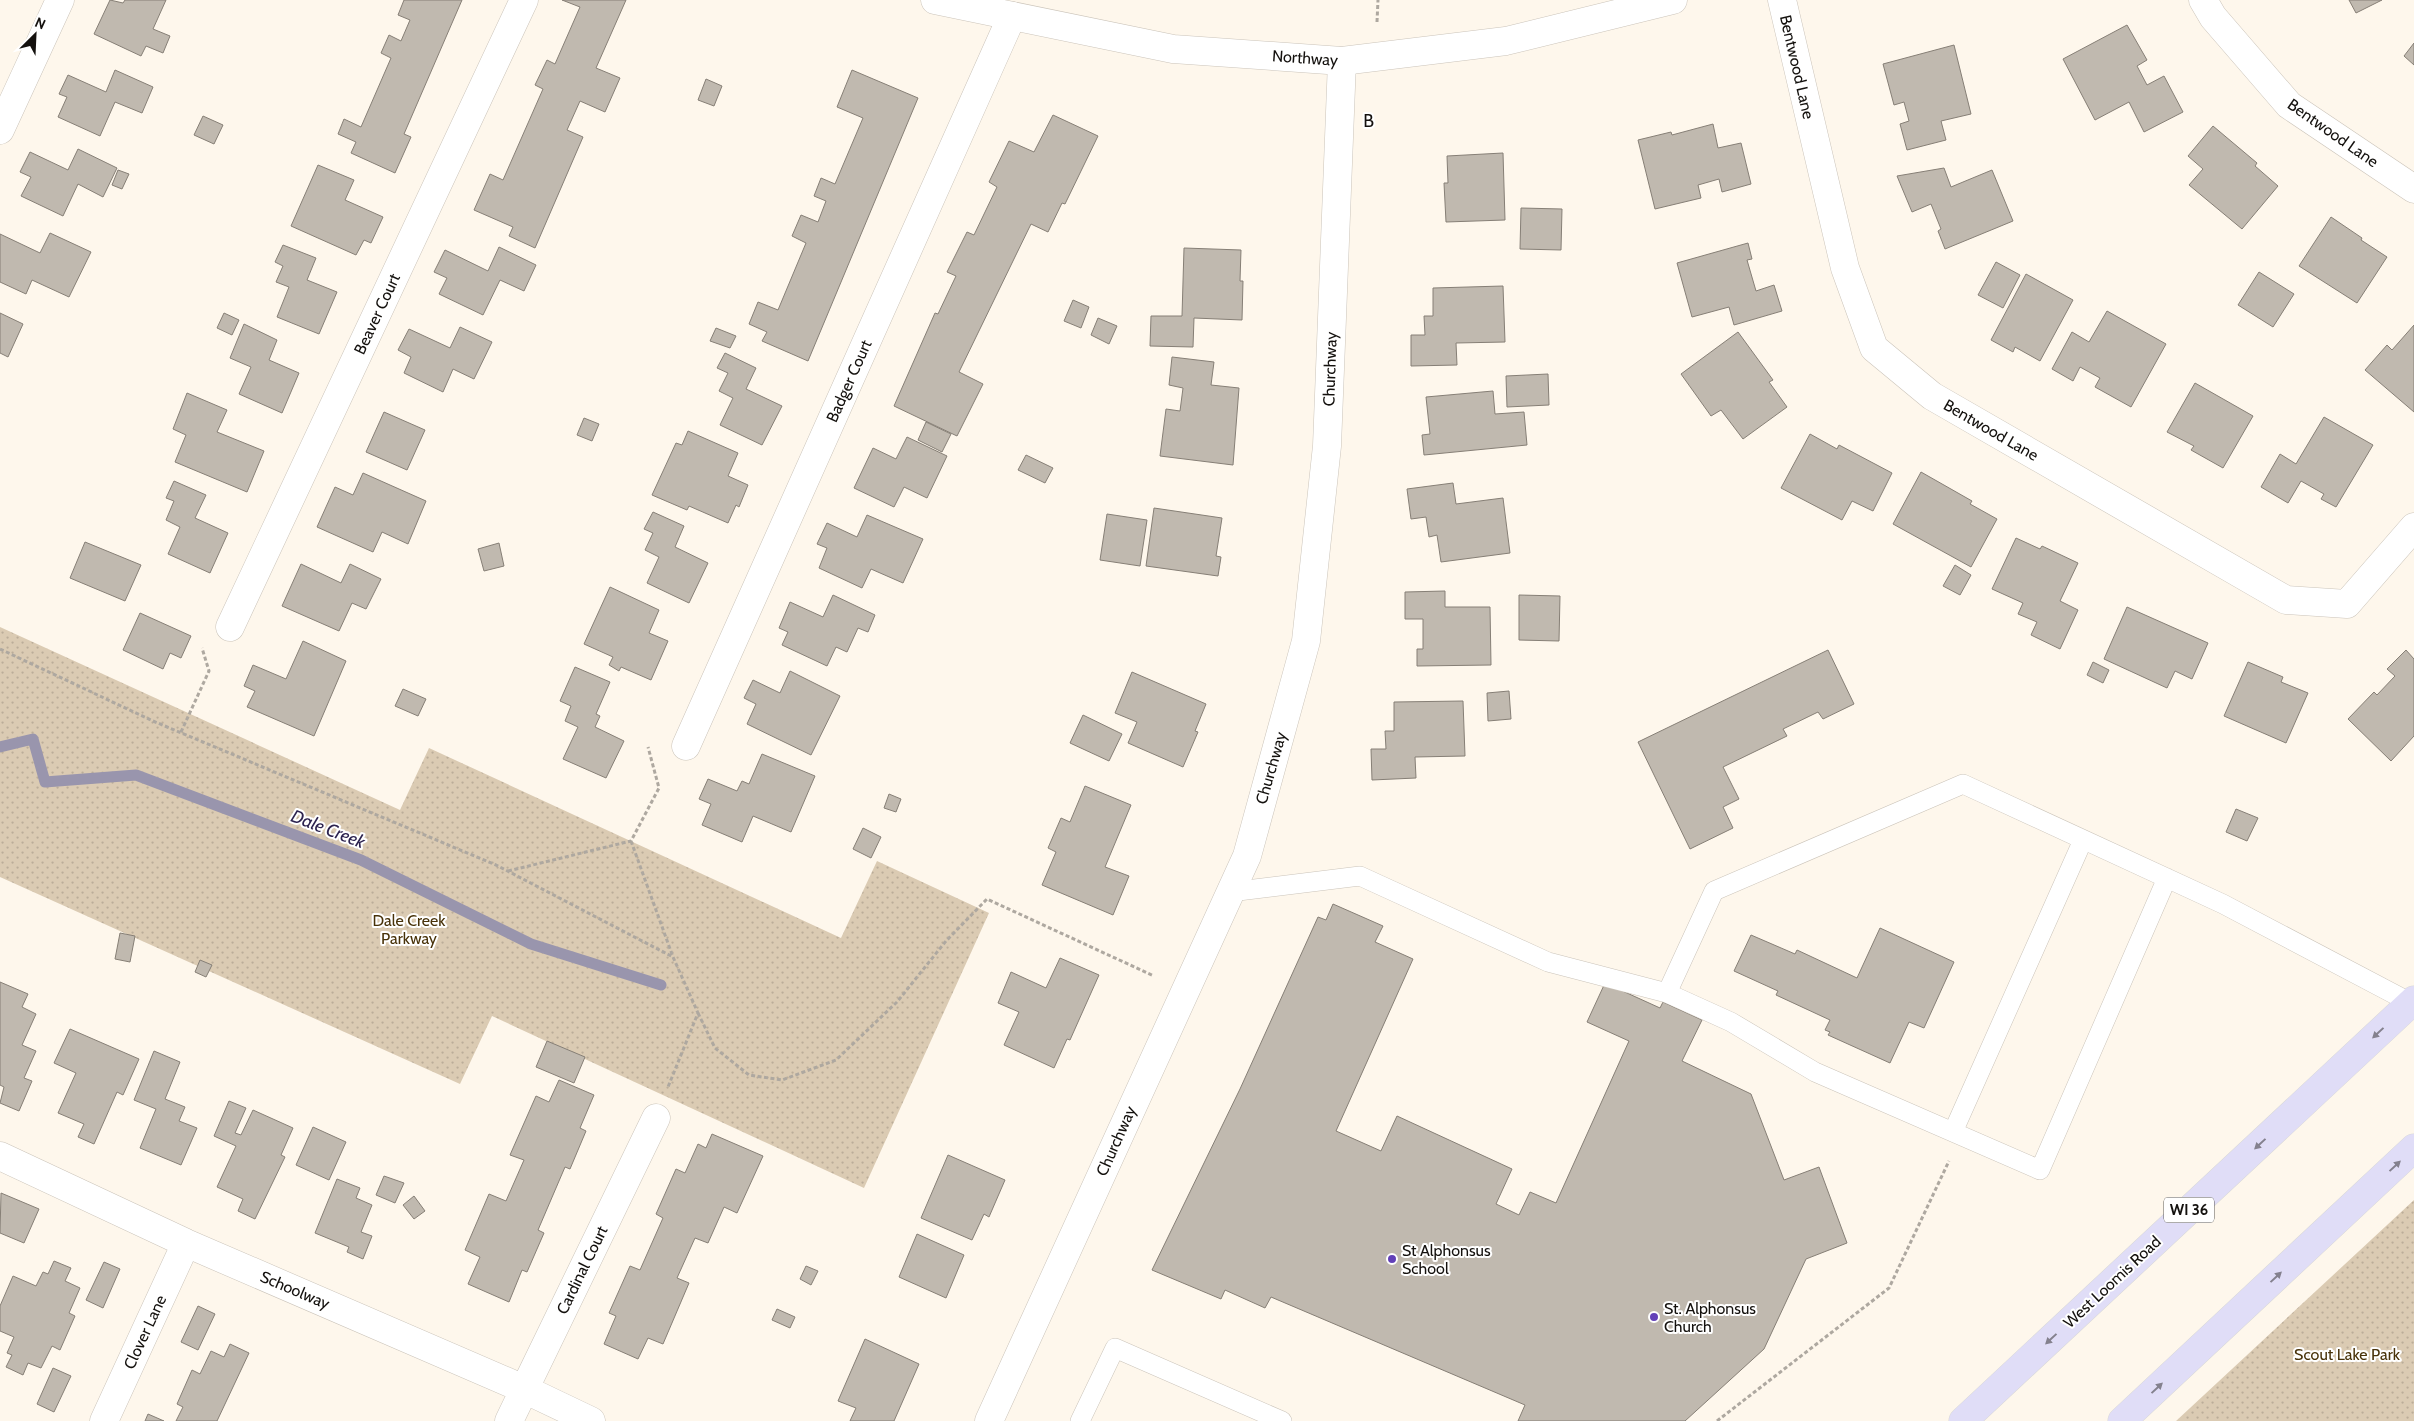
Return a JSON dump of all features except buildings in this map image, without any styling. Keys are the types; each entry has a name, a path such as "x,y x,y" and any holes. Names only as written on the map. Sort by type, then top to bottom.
{"main road":[{"name":"West Loomis Road","path":"1963,1421 2413,1001"},
{"path":"2122,1421 2414,1148"}],"street":[{"path":"0,130 60,0"},
{"name":"Beaver Court","path":"230,627 524,0"},
{"name":"Northway","path":"935,0 1173,49 1342,61 1506,41 1673,0"},
{"name":"Bentwood Lane","path":"1782,0 1845,268 1874,348 1932,396 2286,600 2347,604 2414,527"},
{"name":"Bentwood Lane","path":"2203,0 2213,18 2289,105 2414,189"},
{"name":"Badger Court","path":"686,746 1012,16"},
{"name":"Churchway","path":"989,1421 1246,856 1306,641 1327,446 1342,61"},
{"name":"Cardinal Court","path":"509,1421 656,1118"},
{"name":"Schoolway","path":"0,1156 186,1243 524,1388 591,1421"},
{"name":"Clover Lane","path":"104,1421 186,1243"}],"lane":[{"path":"1667,993 1714,891 1963,784 2223,904 2413,1001"},
{"path":"1957,1134 2083,840"},
{"path":"1230,892 1360,876 1548,962 1667,993 1731,1022 1815,1072 2040,1170 2167,878"},
{"path":"1080,1421 1115,1348 1282,1421"}],"path":[{"path":"180,732 209,671 202,645"},
{"path":"0,649 180,732 507,871 673,957"},
{"path":"648,747 659,788 631,841 673,957 715,1048 749,1075 782,1080 836,1060 897,1002 946,941 987,899 1154,976"},
{"path":"507,871 631,841"},
{"path":"656,1118 698,1013"},
{"path":"1717,1421 1889,1288 1957,1134"}],"green space":[{"name":"Dale Creek Parkway","path":"0,627 400,810 429,748 841,938 877,861 989,913 864,1188 492,1016 460,1084 0,877"},
{"name":"Scout Lake Park","path":"2414,1200 2414,1421 2176,1421"}],"waterway":[{"name":"Dale Creek","path":"0,747 33,739 45,782 136,775 361,860 531,944 661,985"}],"place":[{"name":"St Alphonsus School","path":"1392,1259"},
{"name":"St. Alphonsus Church","path":"1654,1317"}],"district":[{"name":"B","path":"1369,121"}]}
